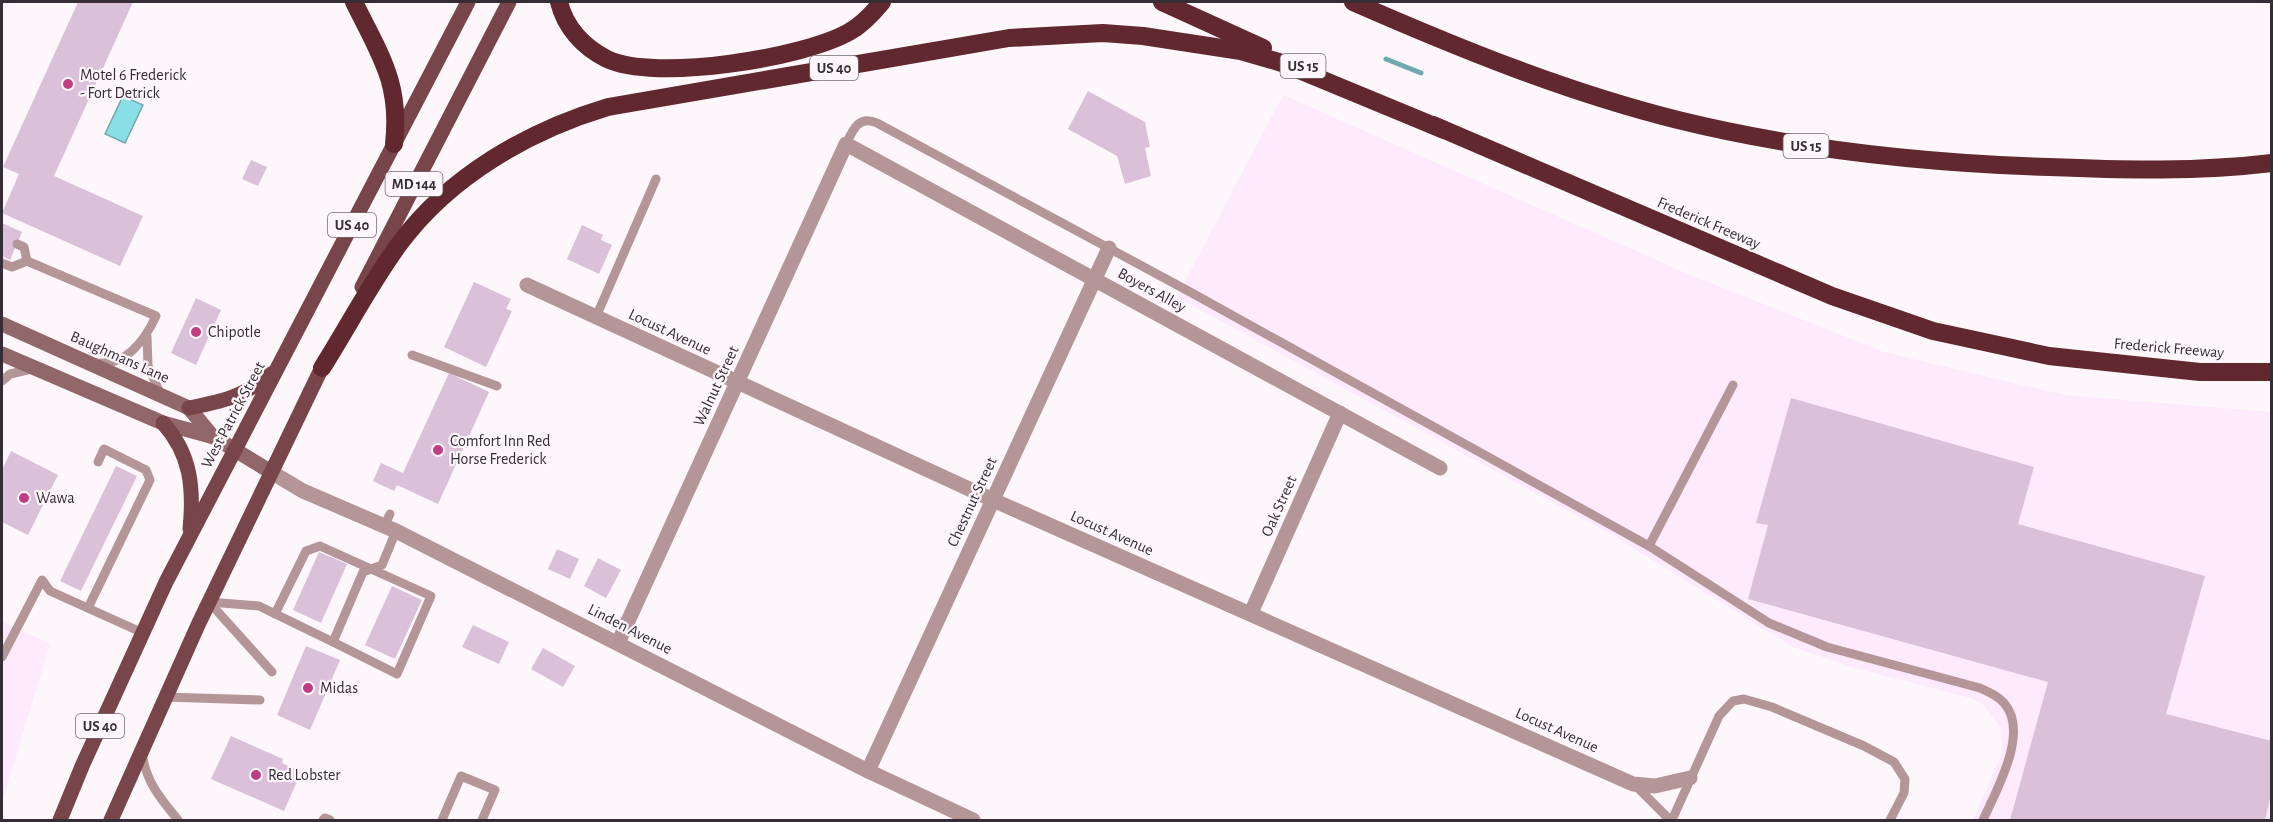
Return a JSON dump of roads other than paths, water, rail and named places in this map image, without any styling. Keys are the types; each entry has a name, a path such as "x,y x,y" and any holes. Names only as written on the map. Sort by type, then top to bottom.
{"highway":[{"path":"354,2 390,76 397,114 394,144"},
{"path":"559,2 562,14 574,34 600,54 625,65 669,68 724,64 798,50 848,33 871,15 882,2"},
{"name":"Frederick Freeway","path":"1162,2 1444,130 1832,296 1933,331 2049,356 2200,372 2271,372"},
{"name":"US 15","path":"1358,3 1491,59 1622,105 1732,133 1841,152 1980,165 2137,170 2271,163"},
{"name":"US 40","path":"322,368 400,243 438,202 484,165 516,144 579,116 608,107 1009,38 1103,33 1155,37 1240,51 1282,63 1444,130"}],"main road":[{"name":"West Patrick Street","path":"60,820 143,633 189,539 468,2"},
{"name":"MD 144","path":"322,368 509,2"},
{"name":"Baughmans Lane","path":"2,324 189,408 214,437"},
{"name":"Baughmans Lane","path":"2,354 163,423 214,437 271,472"},
{"path":"189,408 227,401 250,392 278,368"},
{"name":"US 40","path":"111,820 164,697 322,368"},
{"path":"163,423 177,438 188,468 192,504 189,539"}],"street":[{"name":"Boyers Alley","path":"846,144 1440,468"},
{"name":"Walnut Street","path":"618,643 846,144"},
{"name":"Chestnut Street","path":"868,771 1109,248"},
{"name":"Locust Avenue","path":"527,285 993,500 1633,784 1655,786 1690,778"},
{"name":"Oak Street","path":"1251,613 1340,413"},
{"name":"Linden Avenue","path":"271,472 303,491 390,524 868,771 973,820"}],"lane":[{"path":"846,144 853,129 861,121 870,120 1109,248 1649,546 1769,623 1827,647 1980,688 2004,703 2014,724 2010,752 1983,820"},
{"path":"596,317 656,179"},
{"path":"17,244 24,247 27,261"},
{"path":"2,263 12,267 27,261 156,316 147,336 119,360 101,364 87,362"},
{"path":"147,336 148,366 162,396"},
{"path":"412,355 497,386"},
{"path":"2,381 10,374 36,368"},
{"path":"1649,546 1733,384"},
{"path":"88,608 150,480 146,470 104,449 98,462"},
{"path":"333,642 363,572 382,565 390,524"},
{"path":"209,602 259,606 398,674 431,596 320,546 306,551 276,614"},
{"path":"2,657 42,580 50,591 143,633"},
{"path":"209,602 272,672"},
{"path":"164,697 260,700"},
{"path":"1633,784 1671,820 1719,716 1727,705 1744,699 1755,701 1864,746 1894,762 1905,779 1904,793 1890,820"},
{"path":"142,749 144,772 153,790 178,820"},
{"path":"442,820 461,776 495,790 482,820"},
{"path":"323,820 325,818 330,820"}],"water":[{"path":"123,96 143,105 125,143 105,134"}],"waterway":[{"path":"1386,59 1421,73"}],"place":[{"name":"Motel 6 Frederick - Fort Detrick","path":"68,84"},
{"name":"Chipotle","path":"196,332"},
{"name":"Comfort Inn Red Horse Frederick","path":"438,450"},
{"name":"Wawa","path":"24,498"},
{"name":"Midas","path":"308,688"},
{"name":"Red Lobster","path":"256,775"}]}
